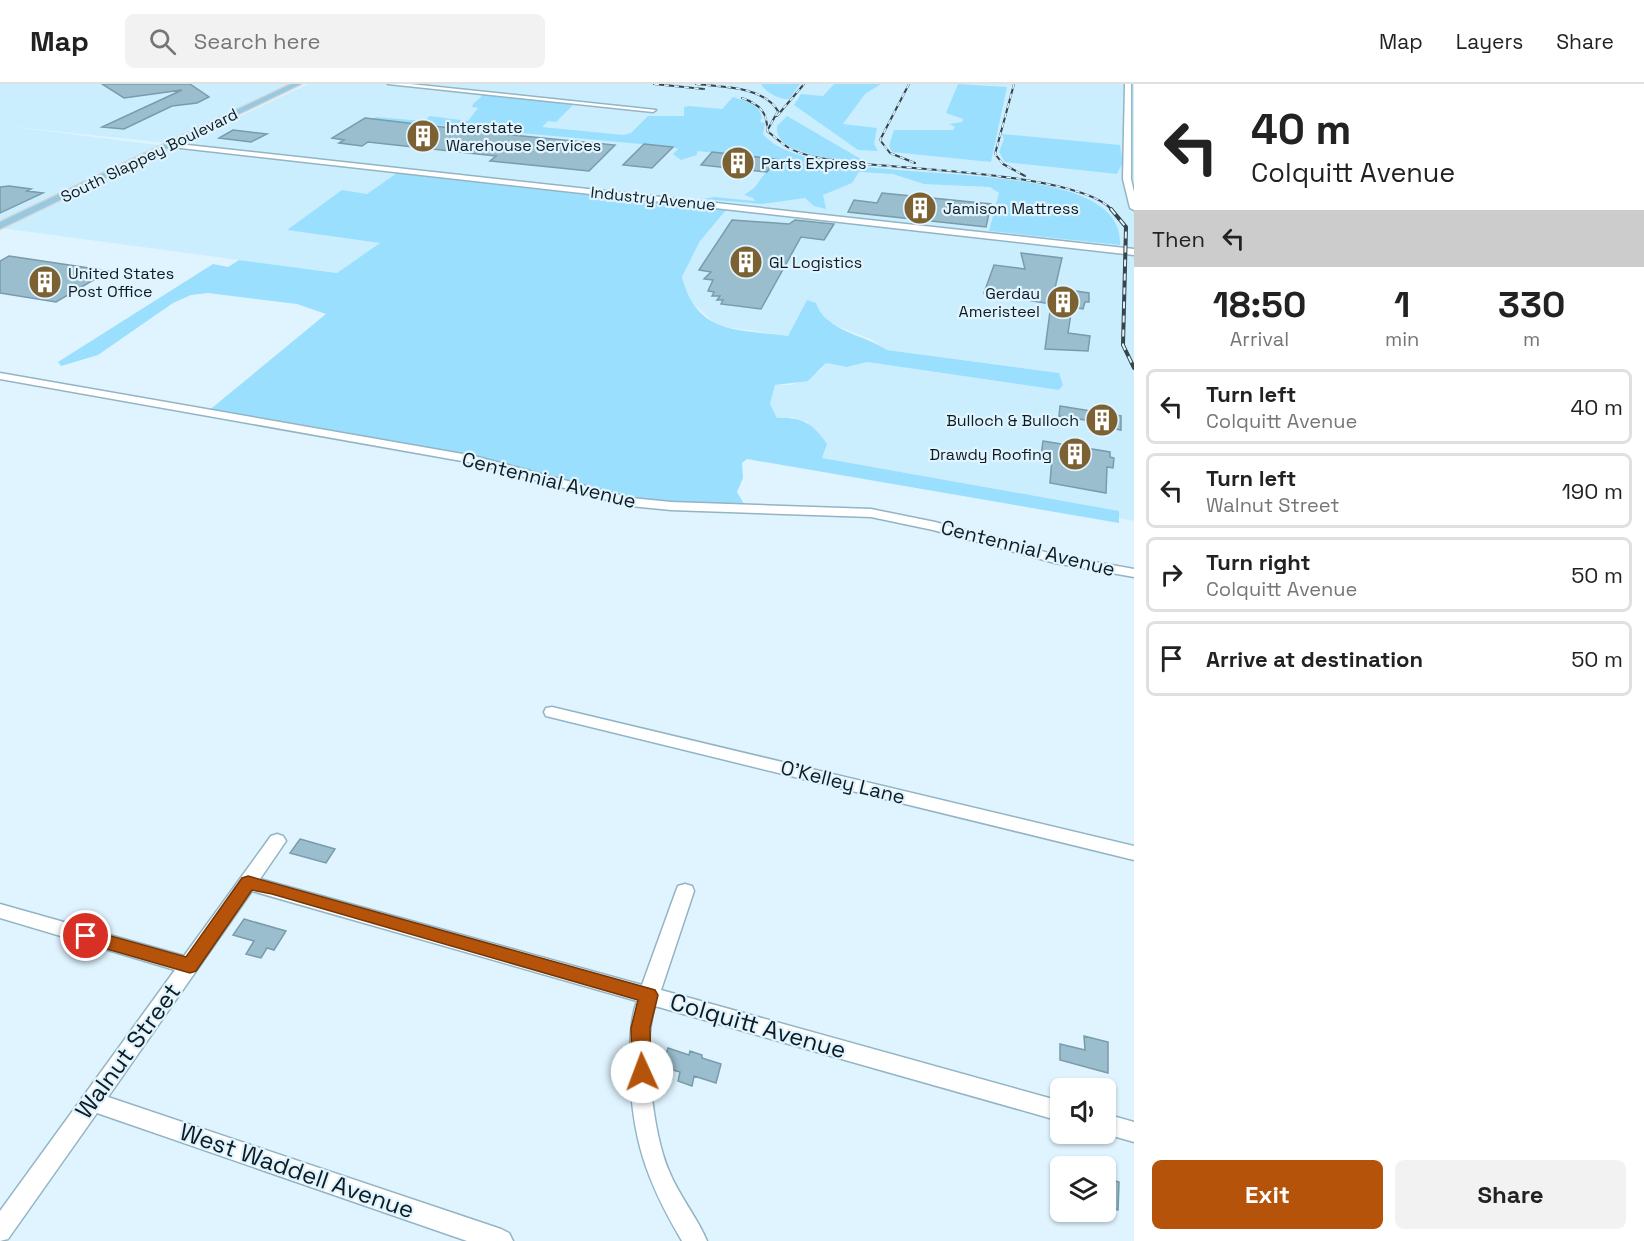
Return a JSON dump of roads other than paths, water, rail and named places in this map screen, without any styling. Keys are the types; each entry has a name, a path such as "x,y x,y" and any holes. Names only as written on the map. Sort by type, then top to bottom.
{"main road":[{"name":"South Slappey Boulevard","path":"0,226 297,84"},
{"path":"147,156 153,146 151,142 190,136"}],"street":[{"path":"391,84 653,110"},
{"path":"1128,84 1127,179 1134,208"},
{"name":"Industry Avenue","path":"172,145 1134,252"},
{"name":"Centennial Avenue","path":"0,376 474,459 630,502 681,507 871,513 935,526 1055,559 1134,573"},
{"name":"O'Kelley Lane","path":"552,712 1134,853"},
{"name":"Walnut Street","path":"0,1231 277,841"},
{"name":"Colquitt Avenue","path":"248,883 1050,1108"},
{"path":"685,891 640,1028 642,1093 648,1144 666,1191 695,1241"},
{"path":"0,911 190,966"},
{"name":"West Waddell Avenue","path":"92,1101 501,1241"},
{"path":"1116,1127 1134,1132"}],"railway":[{"path":"654,84 704,89"},
{"path":"696,84 741,89 763,97 778,111 767,131"},
{"path":"777,116 804,84"},
{"path":"909,84 880,140 890,153 915,163"},
{"path":"1014,84 995,154 1003,164 1025,176"},
{"path":"742,98 758,106 766,119 767,131"},
{"path":"767,131 789,148 821,158 1031,181 1066,188 1094,198 1112,210"},
{"path":"1112,210 1126,227 1123,345 1134,368"}],"place":[{"name":"Interstate Warehouse Services","path":"423,136"},
{"name":"Parts Express","path":"738,163"},
{"name":"Jamison Mattress","path":"920,208"},
{"name":"GL Logistics","path":"746,262"},
{"name":"United States Post Office","path":"45,282"},
{"name":"Gerdau Ameristeel","path":"1063,302"},
{"name":"Bulloch & Bulloch","path":"1102,420"},
{"name":"Drawdy Roofing","path":"1075,454"}]}
